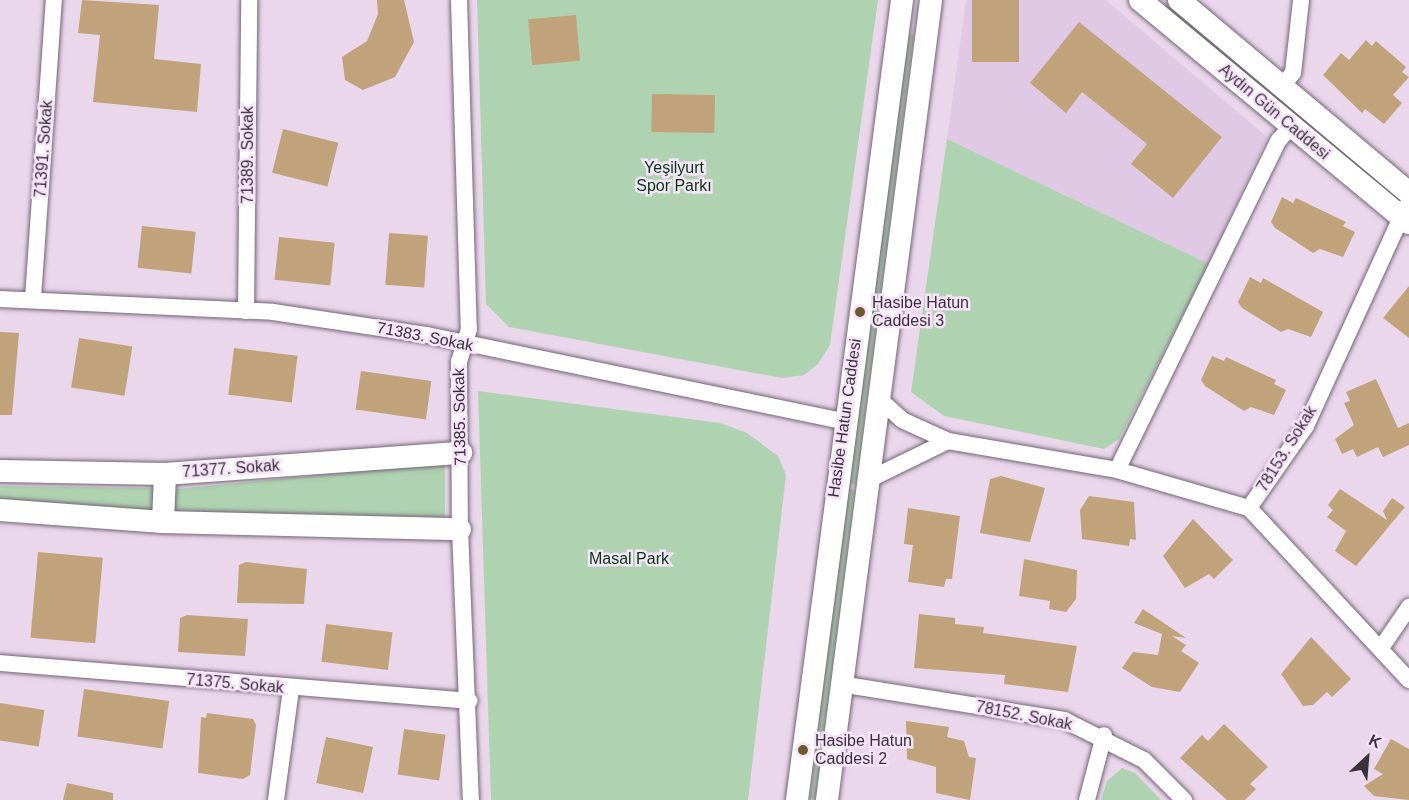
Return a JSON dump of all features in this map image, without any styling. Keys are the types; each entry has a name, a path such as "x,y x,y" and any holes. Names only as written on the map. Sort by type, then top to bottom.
{"main road":[{"name":"Hasibe Hatun Caddesi","path":"797,800 844,421 902,0"},
{"name":"Hasibe Hatun Caddesi","path":"827,800 840,684 870,479 931,0"},
{"name":"Aydın Gün Caddesi","path":"1140,0 1347,172 1407,208"},
{"name":"Aydın Gün Caddesi","path":"1179,0 1282,86 1407,208"},
{"name":"71377. Sokak","path":"0,471 165,474 461,453"},
{"path":"163,522 165,474"},
{"path":"0,510 163,522 460,529"}],"street":[{"name":"71391. Sokak","path":"33,298 54,0"},
{"name":"71389. Sokak","path":"246,310 249,0"},
{"name":"71385. Sokak","path":"459,0 469,329 459,361 460,529 469,701 471,800"},
{"path":"1282,86 1293,73 1300,0"},
{"path":"1117,470 1279,140 1291,126"},
{"name":"78153. Sokak","path":"879,399 902,420 948,441 1117,470 1249,508 1306,426 1407,208"},
{"name":"71383. Sokak","path":"0,299 33,298 246,310 464,345 844,421"},
{"path":"870,479 948,441"},
{"path":"1249,508 1409,680"},
{"path":"1381,648 1409,607"},
{"name":"71375. Sokak","path":"0,663 291,689 469,701"},
{"name":"78152. Sokak","path":"840,684 1064,720 1104,735 1144,760 1184,800"},
{"path":"276,800 291,689"},
{"path":"1087,800 1104,735"}],"shaded area":[{"path":"966,0 1106,0 1267,137 1209,264 947,139"}],"green space":[{"name":"Yeşilyurt Spor Parkı","path":"477,0 878,0 830,345 818,364 804,375 782,378 509,327 486,304"},
{"path":"1167,5 1309,123 1307,126 1165,7"},
{"path":"908,34 914,35 856,484 848,483"},
{"path":"947,139 1209,264 1119,439 1104,449 944,416 911,392"},
{"name":"Masal Park","path":"478,391 720,423 747,433 778,456 786,475 748,800 491,800"},
{"path":"445,463 445,522 174,512 175,489"},
{"path":"0,486 155,488 154,512 0,506"},
{"path":"847,488 855,490 815,800 810,799"},
{"path":"1122,768 1135,773 1161,800 1101,800 1107,781"}],"building":[{"path":"82,0 159,5 154,59 201,64 197,112 93,102 100,35 78,33"},
{"path":"377,0 404,0 414,42 395,77 363,90 345,80 342,57 367,41 378,14"},
{"path":"972,0 1019,0 1019,62 972,62"},
{"path":"576,15 580,61 532,65 528,19"},
{"path":"1079,22 1222,137 1173,198 1131,164 1147,144 1082,92 1066,113 1030,83"},
{"path":"1366,40 1372,46 1376,41 1406,67 1402,72 1409,77 1393,95 1402,103 1384,124 1365,109 1362,113 1323,75 1341,53 1349,60"},
{"path":"652,94 715,95 714,133 651,132"},
{"path":"283,129 338,143 327,186 272,173"},
{"path":"1282,197 1293,203 1296,198 1346,222 1343,226 1355,232 1343,257 1320,249 1313,253 1275,228 1271,222"},
{"path":"142,226 196,232 191,273 138,268"},
{"path":"389,233 428,236 424,288 385,285"},
{"path":"279,237 335,243 330,286 275,280"},
{"path":"1250,277 1261,283 1263,278 1323,312 1311,337 1288,329 1281,332 1242,308 1238,302"},
{"path":"1409,286 1409,338 1383,318"},
{"path":"0,332 19,333 12,415 0,415"},
{"path":"79,338 132,346 125,396 71,387"},
{"path":"234,348 298,356 292,402 228,395"},
{"path":"1212,356 1224,361 1226,357 1276,380 1274,384 1286,390 1274,415 1251,407 1244,411 1205,386 1201,380"},
{"path":"361,371 431,381 426,420 356,410"},
{"path":"1376,379 1398,428 1409,423 1409,445 1383,457 1378,447 1357,457 1353,449 1342,454 1335,439 1354,425 1344,403 1350,401 1346,392"},
{"path":"1001,476 1045,488 1030,542 980,533 990,479"},
{"path":"1340,489 1387,520 1383,511 1392,498 1405,507 1356,566 1335,551 1346,531 1327,517 1333,510 1328,505"},
{"path":"1089,496 1134,502 1136,540 1130,539 1129,546 1082,539 1080,510"},
{"path":"908,508 960,516 952,579 946,579 944,587 908,582 913,545 904,544"},
{"path":"1193,519 1233,560 1214,579 1209,574 1185,588 1163,556"},
{"path":"38,552 103,558 95,643 31,638"},
{"path":"1024,559 1077,570 1076,599 1066,612 1049,609 1050,601 1019,596"},
{"path":"246,562 307,569 304,604 237,603 239,565"},
{"path":"1143,609 1186,638 1172,636 1186,645 1181,651 1199,663 1180,692 1152,687 1122,668 1133,652 1158,655 1162,634 1134,623"},
{"path":"919,614 955,618 955,624 984,627 983,633 1077,646 1068,692 1004,684 1005,675 914,668"},
{"path":"187,615 248,619 245,656 178,652 180,618"},
{"path":"326,624 393,632 388,670 321,662"},
{"path":"1311,637 1351,679 1332,697 1327,692 1313,705 1303,706 1281,674"},
{"path":"84,689 169,701 162,749 77,737"},
{"path":"0,703 44,710 39,747 0,740"},
{"path":"207,713 253,719 256,725 250,775 243,779 198,773 201,717 206,718"},
{"path":"906,721 949,727 947,737 964,741 969,757 976,758 970,800 936,793 936,767 907,759"},
{"path":"1224,724 1268,767 1250,784 1256,789 1245,800 1227,800 1180,758 1202,735 1208,741"},
{"path":"404,729 446,735 439,780 398,775"},
{"path":"326,737 373,747 363,793 316,783"},
{"path":"1391,739 1409,749 1409,800 1374,796 1364,786 1383,774 1374,769"},
{"path":"67,783 113,793 113,800 63,800"}],"place":[{"name":"Hasibe Hatun Caddesi 3","path":"860,312"},
{"name":"Hasibe Hatun Caddesi 2","path":"803,750"}]}
